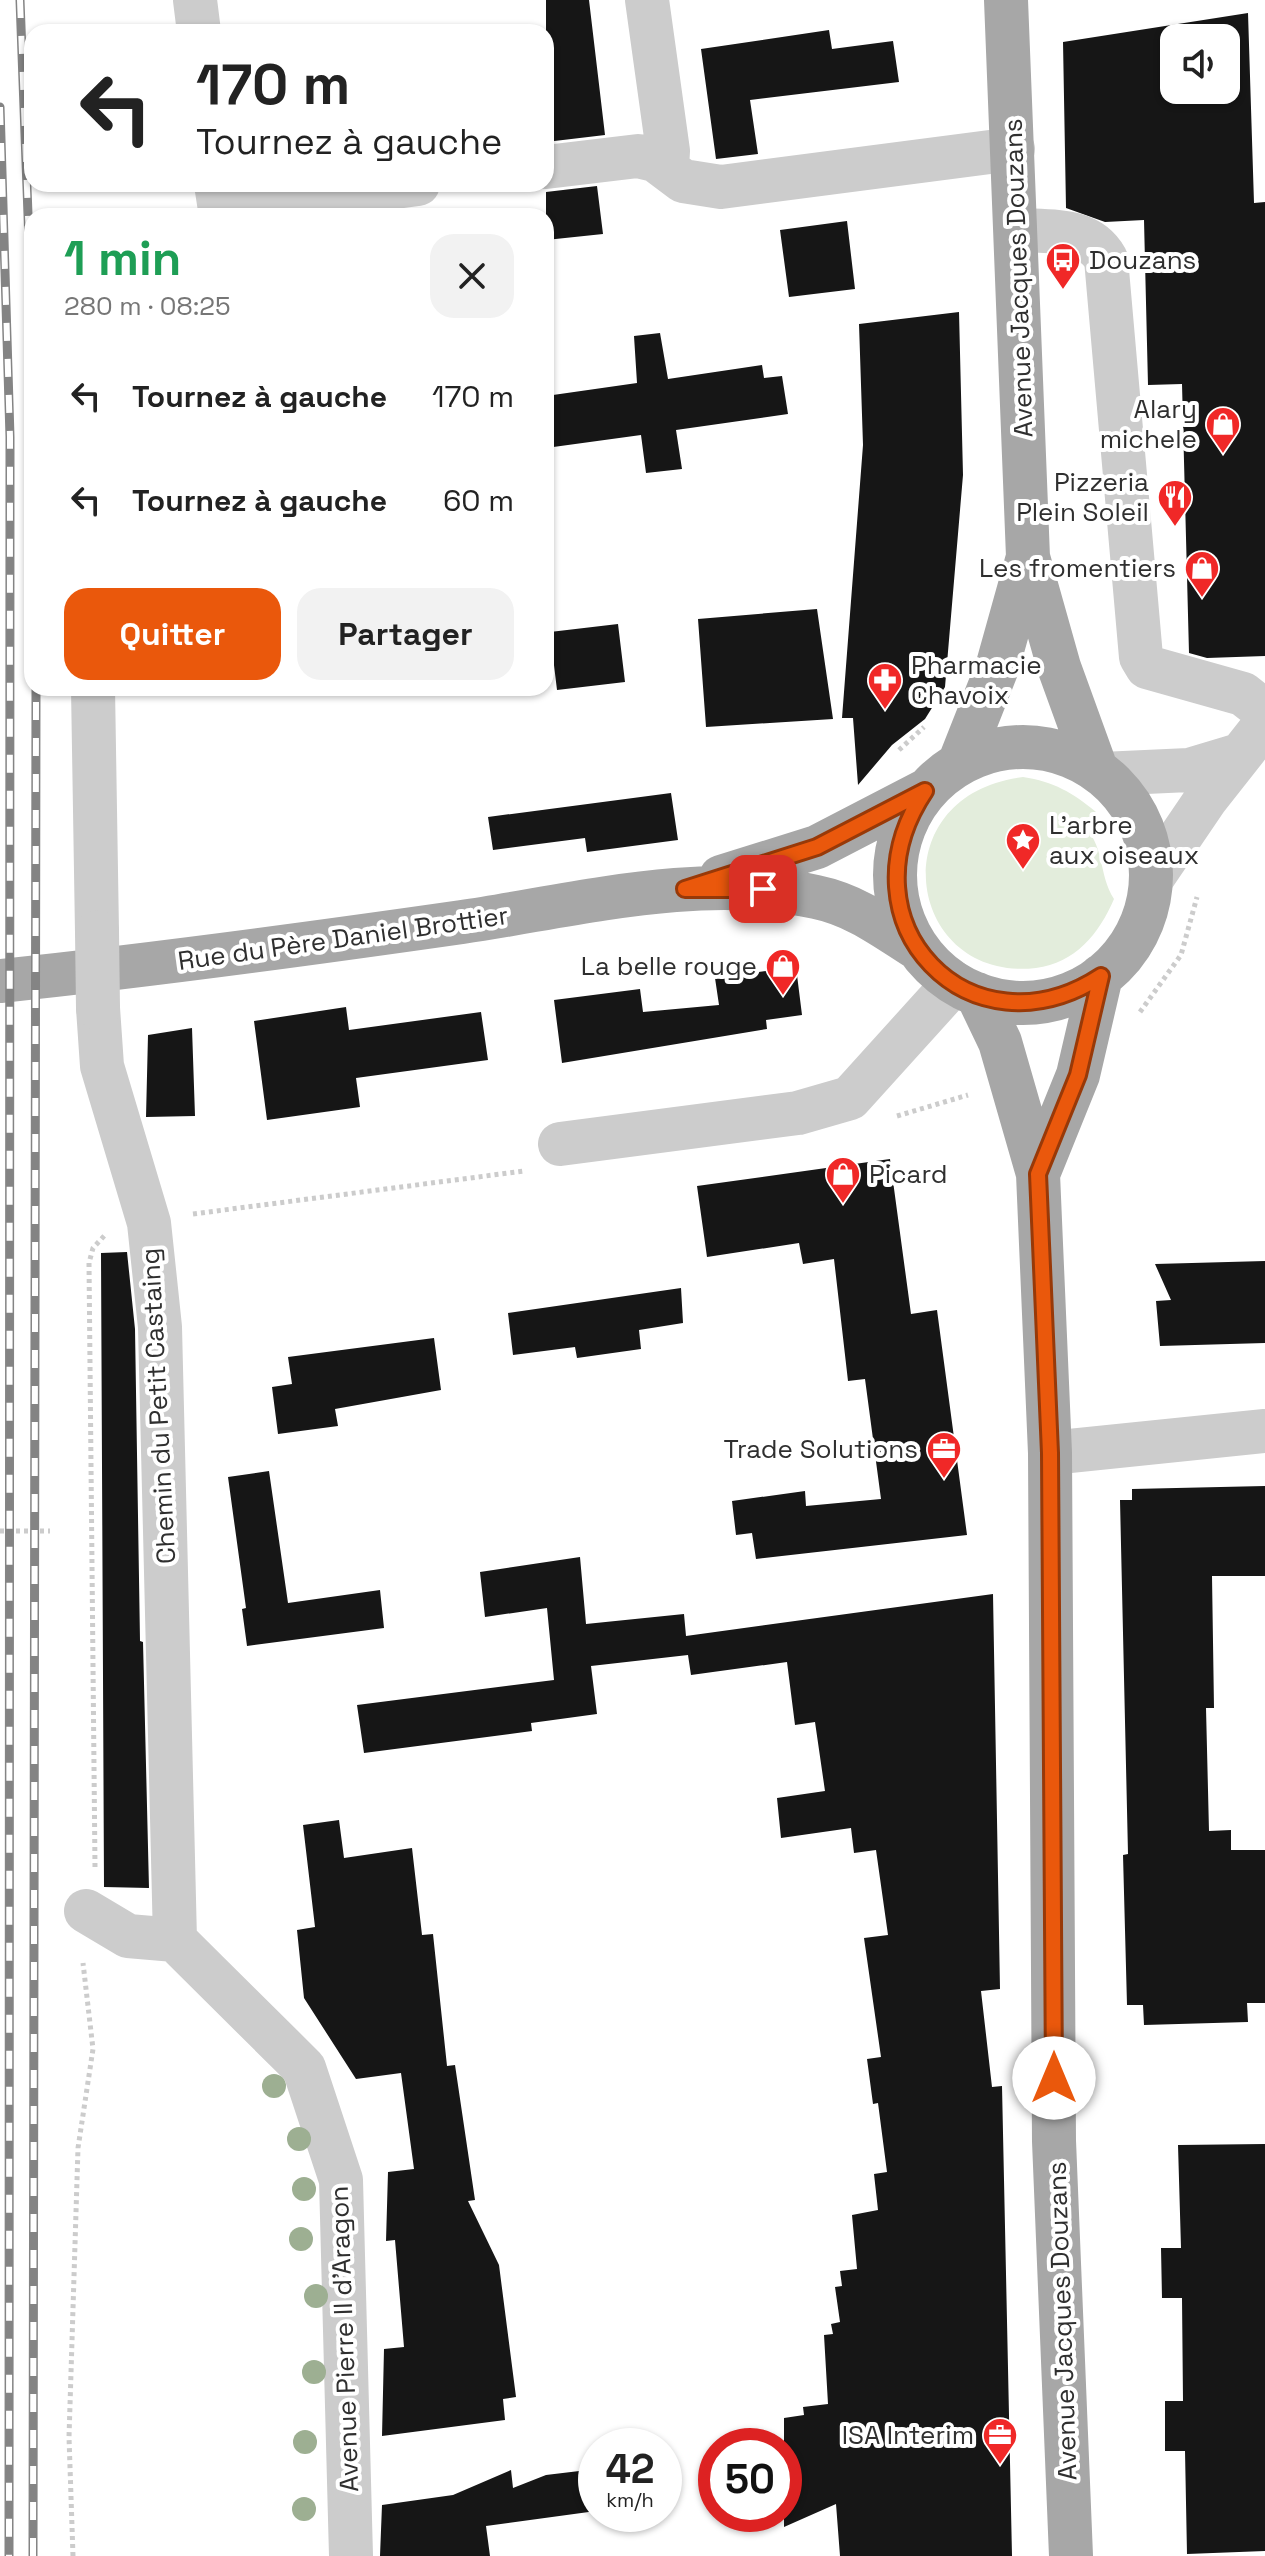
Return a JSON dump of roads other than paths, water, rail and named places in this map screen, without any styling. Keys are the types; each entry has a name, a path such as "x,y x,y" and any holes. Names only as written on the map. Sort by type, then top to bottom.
{"main road":[{"name":"Avenue Jacques Douzans","path":"1006,0 1028,557 1059,667 1099,772"},
{"name":"Avenue Jacques Douzans","path":"959,764 997,668 1028,557"},
{"path":"1014,747 1043,748 1071,756 1099,772 1123,795 1139,821 1149,850 1151,880 1147,908 1137,933 1101,976 1069,994 1014,1003 965,989 917,948 904,923 896,896 895,869 899,841 910,815 925,791 959,764 985,752 1014,747"},
{"name":"Rue du Père Daniel Brottier","path":"685,889 817,847 925,791"},
{"name":"Rue du Père Daniel Brottier","path":"0,981 313,943 685,889 763,889 816,897 855,908 917,948"},
{"name":"Avenue Jacques Douzans","path":"1038,1174 1078,1075 1101,976"},
{"name":"Avenue Jacques Douzans","path":"965,989 1000,1042 1038,1174 1050,1453 1054,2141 1071,2556"}],"street":[{"path":"195,0 198,24"},
{"path":"647,0 668,151 667,167"},
{"path":"554,166 638,156 667,167 683,181 721,187 1013,149"},
{"path":"235,208 357,192"},
{"path":"1017,230 1086,237 1099,245 1106,259 1141,657 1147,667 1243,694 1265,711"},
{"name":"Chemin du Petit Castaing","path":"93,696 98,1008 102,1066 149,1223 160,1327 175,1940"},
{"path":"1099,772 1189,770 1252,740"},
{"path":"1151,880 1252,740"},
{"path":"560,1144 798,1113 850,1098 965,989"},
{"path":"1050,1453 1265,1431"},
{"path":"86,1911 128,1936 175,1940"},
{"name":"Avenue Pierre II d'Aragon","path":"175,1940 304,2068 341,2180 351,2556"}],"railway":[{"path":"20,0 24,107"},
{"path":"0,107 10,437 9,2556"},
{"path":"27,192 28,208"},
{"path":"33,2556 36,696"}],"place":[{"name":"Douzans","path":"1063,291"},
{"name":"Alary michele","path":"1223,455"},
{"name":"Pizzeria Plein Soleil","path":"1175,528"},
{"name":"Les fromentiers","path":"1202,599"},
{"name":"Pharmacie Chavoix","path":"885,711"},
{"name":"L'arbre aux oiseaux","path":"1023,871"},
{"name":"La belle rouge","path":"783,997"},
{"name":"Picard","path":"843,1205"},
{"name":"Trade Solutions","path":"944,1480"},
{"name":"ISA Interim","path":"1000,2466"}]}
